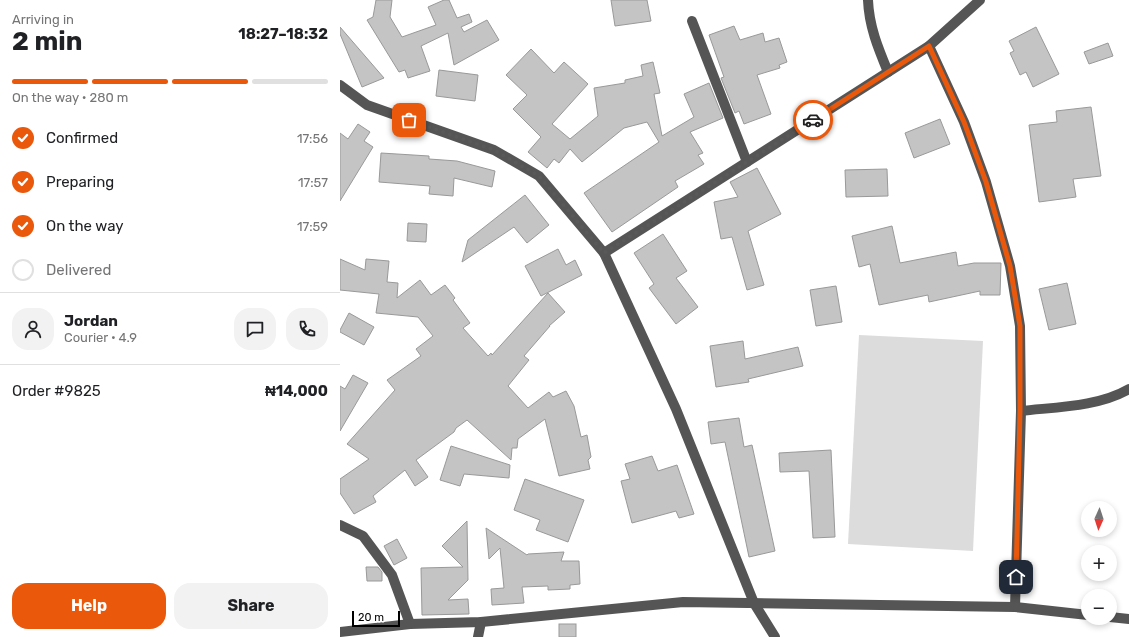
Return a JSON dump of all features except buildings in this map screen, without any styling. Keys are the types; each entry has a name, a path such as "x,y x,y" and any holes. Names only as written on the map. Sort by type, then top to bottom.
{"street":[{"path":"868,0 869,15 877,44 888,72"},
{"path":"604,253 929,46 980,0"},
{"path":"692,21 747,162"},
{"path":"929,46 964,122 986,182 1010,266 1020,326 1020,411 1015,607"},
{"path":"340,85 367,105 494,150 539,176 604,253 676,409 754,603 775,637"},
{"path":"1020,411 1102,401 1119,395 1129,389"},
{"path":"340,525 363,536 392,575 410,624"},
{"path":"340,632 410,624 481,622 682,602 1015,607 1081,614"},
{"path":"1117,618 1129,619"},
{"path":"478,637 481,622"}],"shaded area":[{"path":"859,335 983,341 973,551 848,544"}],"way so far":[{"path":"409,120 494,150 539,176 604,253 813,120"}],"route":[{"path":"813,120 929,46 964,122 986,182 1010,266 1020,326 1020,411 1016,577"}]}
